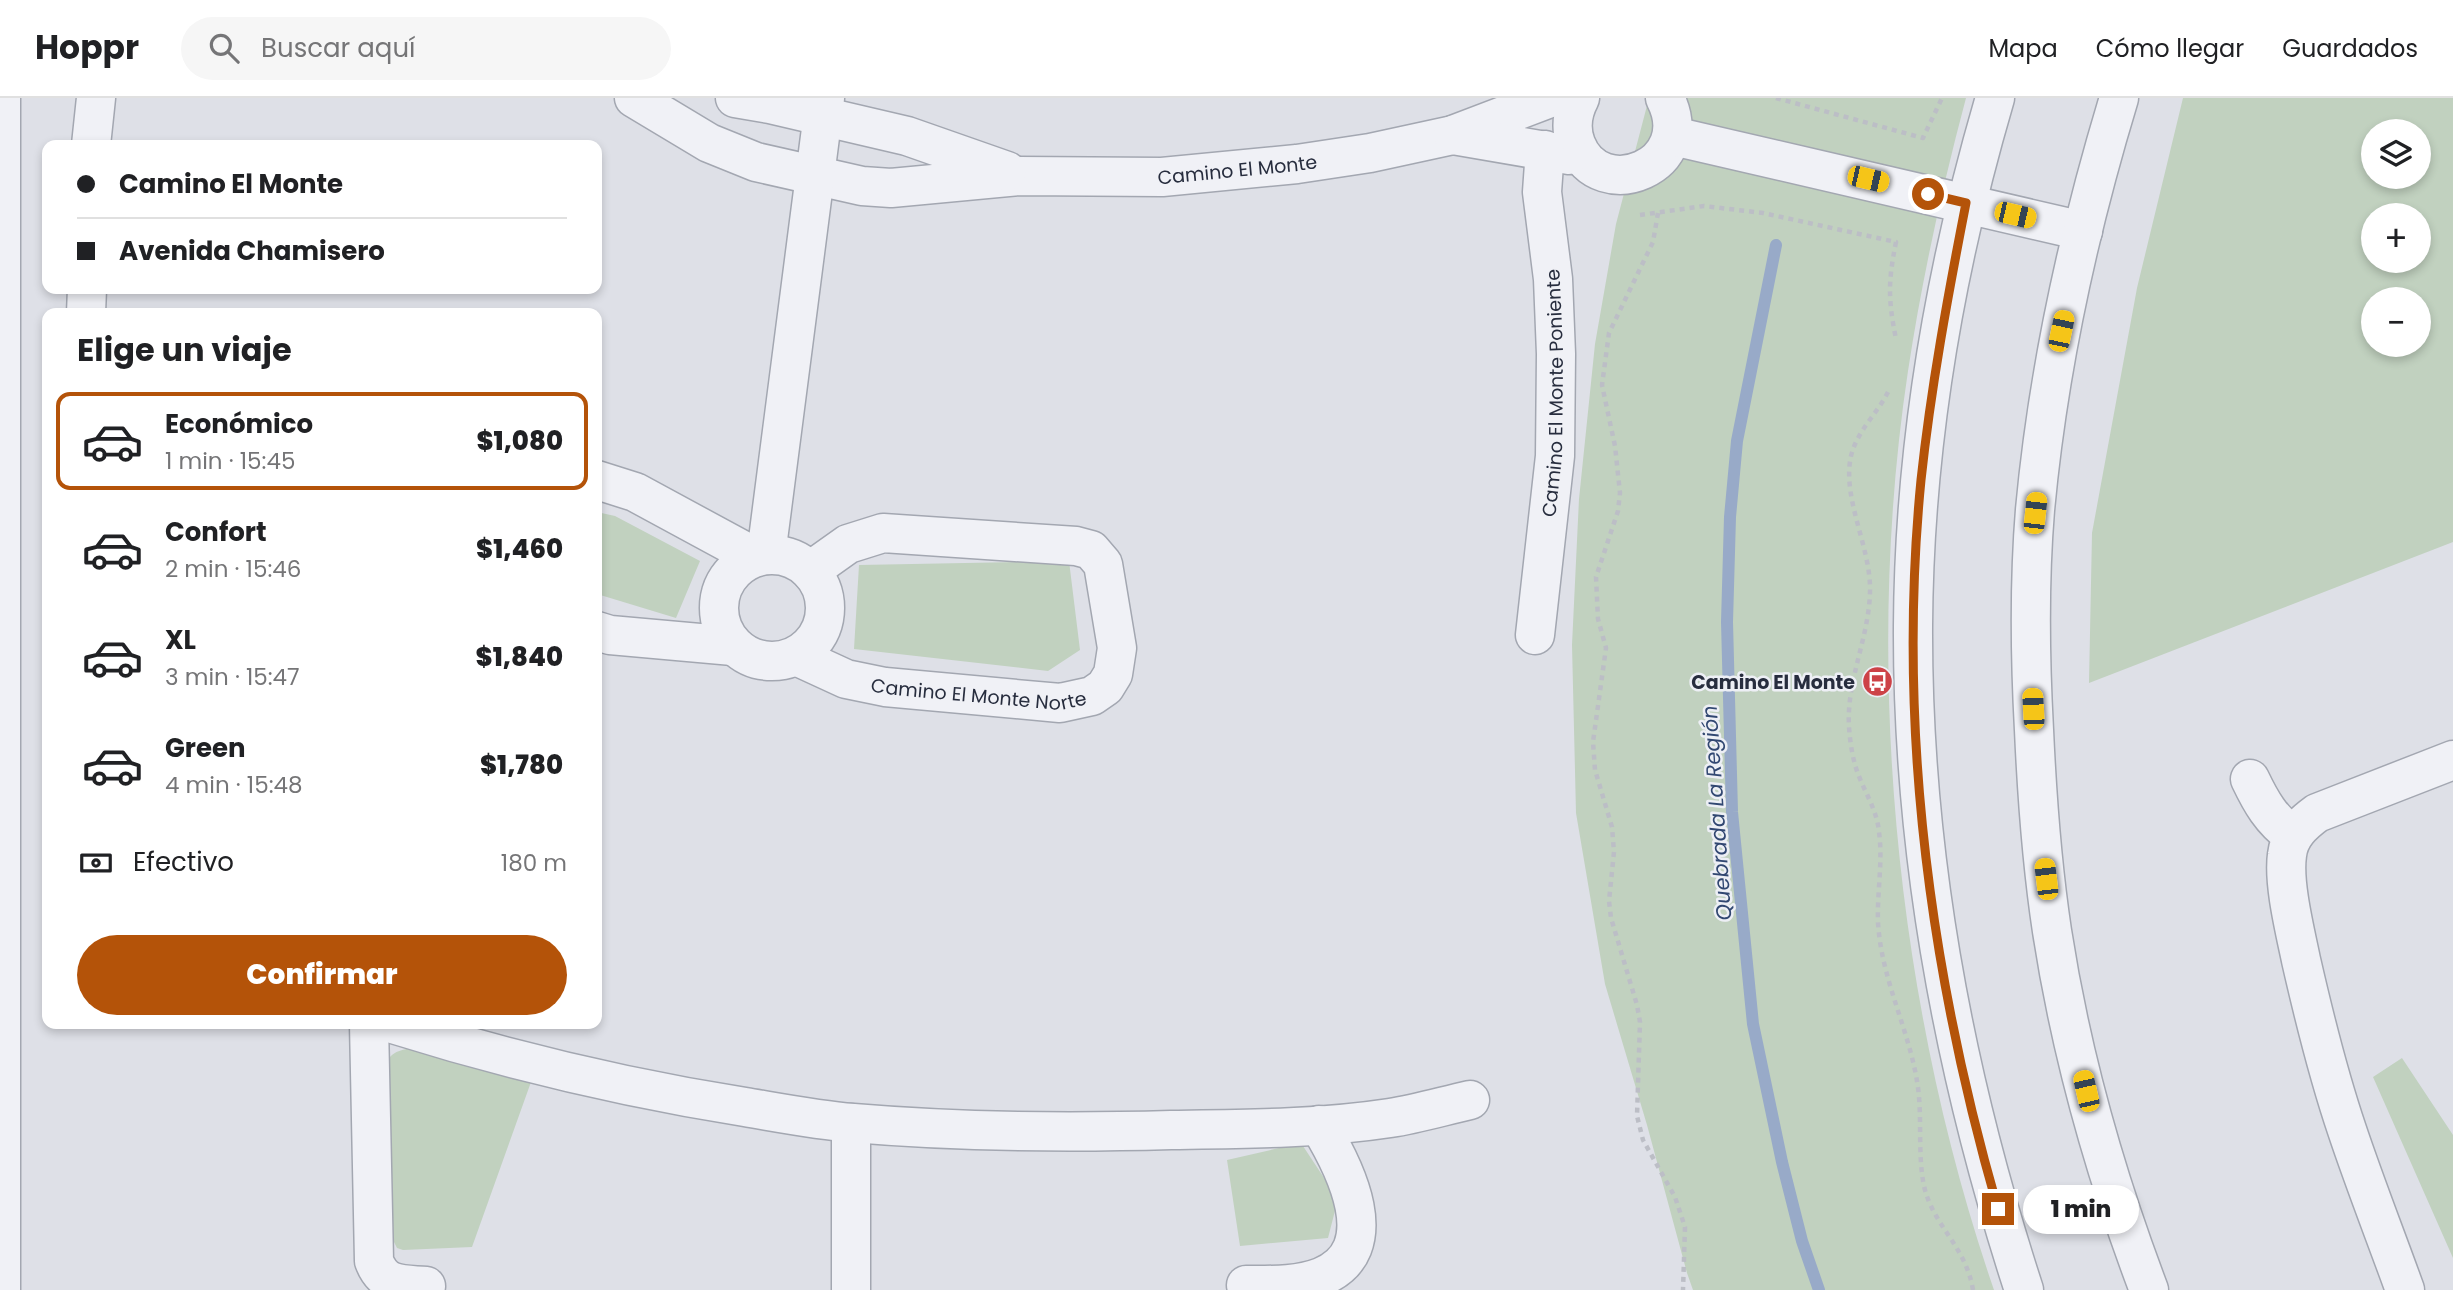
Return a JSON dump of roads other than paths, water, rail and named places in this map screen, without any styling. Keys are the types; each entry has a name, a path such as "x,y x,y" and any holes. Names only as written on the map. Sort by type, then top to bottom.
{"street":[{"path":"1,98 1,1290"},
{"path":"92,140 96,98"},
{"name":"Camino El Monte","path":"634,98 728,152 756,162 815,177 862,186 891,188 1019,176 1162,177 1224,172 1370,153 1453,135 1550,98"},
{"name":"Camino El Monte","path":"735,98 824,107 1019,176"},
{"path":"1580,98 1574,112 1574,136 1586,160"},
{"path":"1665,98 1674,123 1672,136 2083,231"},
{"path":"1995,98 1966,203 1941,329 1921,481 1913,624 1916,750 1931,898 1945,984 1983,1155 2024,1290"},
{"path":"2119,98 2083,231 2056,354 2045,424 2035,513 2031,688 2036,773 2052,931 2067,1012 2106,1164 2149,1290"},
{"path":"760,556 824,107"},
{"name":"Camino El Monte","path":"1453,135 1545,150 1586,160 1611,174 1626,175 1652,166 1661,158 1672,136"},
{"name":"Camino El Monte Poniente","path":"1535,635 1555,456 1556,354 1553,279 1542,192 1545,150"},
{"path":"602,482 635,492 760,556"},
{"name":"Camino El Monte Norte","path":"796,656 846,679 885,687 1060,703 1092,696 1105,687 1113,674 1117,648 1113,618 1103,564 1091,550 1076,546 883,533 848,544 810,571"},
{"path":"783,555 798,561 810,571 820,584 825,601 825,618 820,633 809,647 796,656 780,661 747,655 733,646 723,631 718,613 720,595 727,579 739,566 760,556 783,555"},
{"path":"602,633 733,646"},
{"path":"2405,1290 2348,1132 2312,1009 2297,940 2286,870 2287,852 2293,836 2303,823 2317,813 2453,760"},
{"path":"2250,779 2272,819 2293,836"},
{"path":"369,1029 374,1261 381,1276 389,1281 426,1286"},
{"path":"410,1029 530,1064 617,1083 703,1100 851,1123 1061,1132 1209,1130 1319,1125 1391,1118 1470,1100"},
{"path":"851,1123 851,1290"},
{"path":"1246,1285 1278,1285 1322,1276 1346,1259 1353,1245 1357,1232 1352,1196 1333,1147 1319,1125"}],"waterway":[{"name":"Quebrada La Región","path":"1776,245 1737,441 1730,517 1727,622 1732,812 1753,1024 1782,1162 1802,1241 1819,1290"}],"place":[{"name":"Camino El Monte","path":"1878,682"}]}
